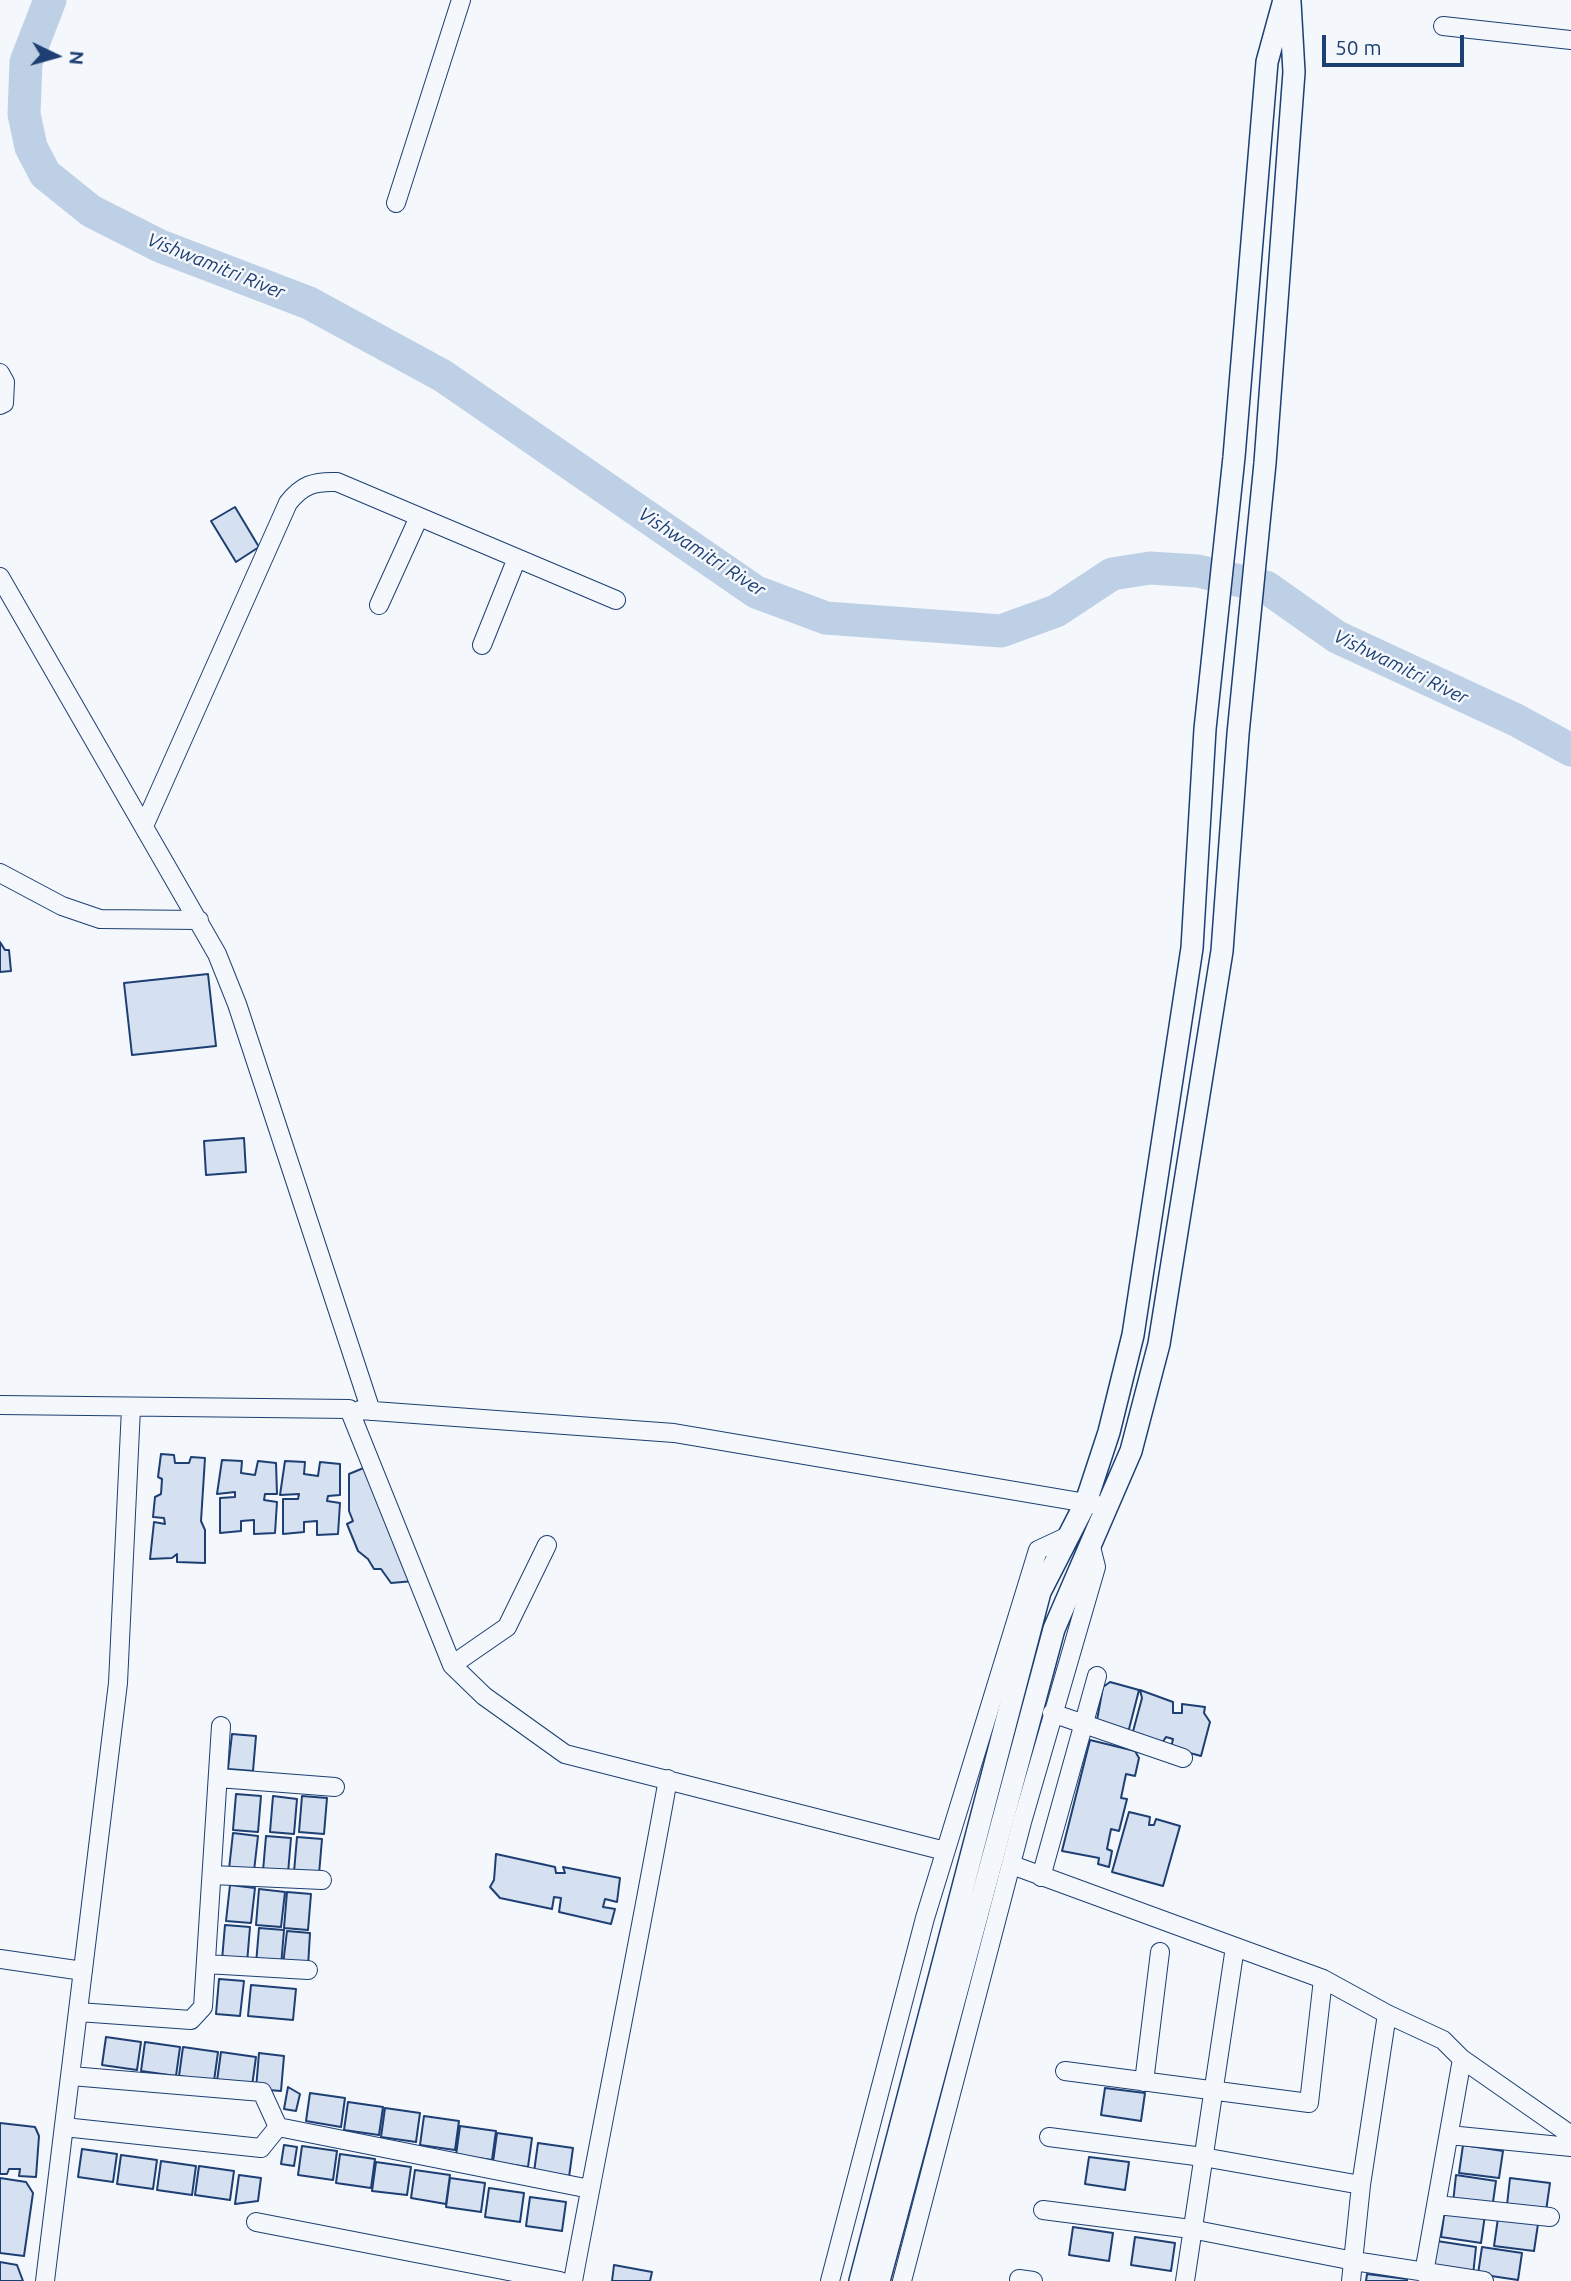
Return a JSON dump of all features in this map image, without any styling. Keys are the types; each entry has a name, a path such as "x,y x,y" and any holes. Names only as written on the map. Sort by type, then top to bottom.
{"street":[{"path":"396,203 461,0"},
{"path":"879,2281 1054,1629 1090,1543 1109,1432 1133,1335 1192,948 1205,729 1234,457 1267,62 1287,0"},
{"path":"860,2281 1040,1592 1066,1537 1096,1504 1131,1451 1159,1344 1222,951 1238,733 1265,463 1294,72 1287,0"},
{"path":"1443,26 1571,40"},
{"path":"0,373 5,382 4,402 0,405"},
{"path":"145,826 288,503 300,488 321,481 337,482 616,600"},
{"path":"379,605 419,517"},
{"path":"482,645 517,558"},
{"path":"0,577 217,954 237,1004 371,1411"},
{"path":"0,873 62,906 100,919 199,920"},
{"path":"0,1405 349,1409 674,1433 1096,1504"},
{"path":"45,2281 121,1657 131,1408"},
{"path":"349,1409 452,1665 484,1696 565,1755 945,1851"},
{"path":"830,2281 925,1918 1038,1550 1066,1537"},
{"path":"902,2281 1052,1713 1096,1567 1090,1543"},
{"path":"452,1665 507,1627 547,1545"},
{"path":"1041,1877 1097,1676"},
{"path":"1052,1713 1183,1758"},
{"path":"78,2012 191,2021 203,2007 221,1726"},
{"path":"218,1778 335,1787"},
{"path":"573,2281 596,2143 632,1980 668,1779"},
{"path":"1012,1865 1323,1979 1387,2014 1443,2040 1462,2059 1571,2135"},
{"path":"212,1875 322,1880"},
{"path":"1185,2281 1235,1947"},
{"path":"1144,2082 1160,1952"},
{"path":"0,1959 83,1971"},
{"path":"206,1964 307,1970"},
{"path":"1065,2071 1309,2103 1323,1979"},
{"path":"1351,2281 1361,2185 1387,2014"},
{"path":"1424,2273 1462,2059"},
{"path":"71,2076 262,2092 278,2127"},
{"path":"64,2127 261,2148 278,2127"},
{"path":"278,2127 590,2189"},
{"path":"1449,2136 1571,2147"},
{"path":"1048,2137 1203,2157 1361,2185"},
{"path":"1437,2205 1550,2217"},
{"path":"1044,2210 1191,2229 1354,2261 1484,2281"},
{"path":"256,2222 560,2281"}],"building":[{"path":"235,507 259,547 236,562 211,521"},
{"path":"0,942 5,950 9,950 11,971 0,972"},
{"path":"208,974 216,1046 132,1055 124,983"},
{"path":"244,1138 246,1172 206,1175 204,1141"},
{"path":"161,1454 174,1455 175,1463 189,1463 191,1457 205,1458 201,1521 205,1530 205,1563 177,1562 177,1554 172,1558 150,1559 154,1522 165,1524 164,1518 153,1517 155,1497 161,1494 162,1479 158,1477"},
{"path":"222,1460 242,1461 241,1473 255,1475 258,1461 276,1463 277,1494 265,1494 264,1500 277,1502 275,1533 254,1534 254,1520 241,1521 241,1531 220,1533 220,1498 235,1497 235,1492 217,1494"},
{"path":"285,1461 305,1462 304,1474 318,1476 320,1462 340,1464 340,1495 328,1496 327,1501 340,1503 338,1534 317,1535 317,1521 304,1522 304,1532 283,1534 283,1499 298,1499 299,1494 280,1495"},
{"path":"366,1467 414,1581 391,1583 381,1569 374,1569 368,1559 358,1551 347,1524 353,1521 349,1511 349,1474"},
{"path":"1110,1682 1139,1690 1128,1733 1097,1720 1103,1687"},
{"path":"1140,1690 1173,1702 1173,1713 1182,1713 1182,1704 1205,1707 1204,1713 1210,1722 1201,1756 1171,1748 1173,1739 1166,1737 1162,1743 1132,1735 1142,1698"},
{"path":"232,1734 256,1736 253,1771 228,1769"},
{"path":"1090,1740 1135,1751 1139,1758 1135,1776 1126,1774 1121,1798 1127,1799 1119,1831 1111,1829 1107,1849 1112,1851 1109,1867 1098,1864 1099,1858 1062,1851"},
{"path":"236,1794 261,1796 258,1832 233,1830"},
{"path":"273,1796 297,1799 294,1834 270,1832"},
{"path":"302,1796 327,1798 324,1834 299,1832"},
{"path":"1129,1812 1150,1817 1149,1825 1154,1825 1156,1819 1180,1826 1163,1886 1112,1872"},
{"path":"233,1833 258,1836 254,1871 229,1869"},
{"path":"266,1836 291,1838 288,1873 263,1871"},
{"path":"297,1837 322,1839 319,1874 294,1872"},
{"path":"496,1854 555,1867 556,1873 565,1873 563,1867 620,1878 617,1902 605,1899 603,1907 615,1909 611,1924 559,1912 561,1898 554,1897 552,1909 500,1898 490,1887 494,1880"},
{"path":"230,1885 255,1888 251,1923 226,1921"},
{"path":"259,1889 285,1892 281,1927 256,1925"},
{"path":"287,1892 311,1894 308,1930 284,1928"},
{"path":"225,1925 250,1927 247,1963 222,1960"},
{"path":"259,1928 284,1930 281,1966 256,1964"},
{"path":"287,1931 310,1933 308,1967 283,1965"},
{"path":"219,1979 244,1981 240,2016 216,2014"},
{"path":"251,1985 296,1989 293,2020 248,2016"},
{"path":"106,2037 141,2042 137,2070 102,2065"},
{"path":"145,2042 180,2047 176,2076 141,2071"},
{"path":"183,2047 218,2052 214,2081 179,2076"},
{"path":"221,2052 256,2057 252,2086 217,2081"},
{"path":"259,2053 284,2056 281,2091 256,2089"},
{"path":"288,2087 300,2094 296,2111 284,2109"},
{"path":"1105,2088 1145,2093 1141,2121 1101,2115"},
{"path":"310,2093 345,2098 341,2127 306,2121"},
{"path":"348,2102 383,2107 379,2135 344,2130"},
{"path":"385,2108 420,2113 416,2142 381,2137"},
{"path":"424,2116 459,2121 455,2150 420,2145"},
{"path":"0,2123 35,2127 39,2136 36,2177 19,2176 20,2169 9,2169 7,2174 0,2174"},
{"path":"460,2126 496,2131 492,2160 456,2155"},
{"path":"497,2133 532,2138 528,2167 493,2162"},
{"path":"538,2143 573,2148 569,2177 534,2172"},
{"path":"284,2145 297,2147 294,2166 281,2164"},
{"path":"1463,2145 1503,2151 1499,2178 1459,2173"},
{"path":"302,2146 337,2151 333,2180 298,2175"},
{"path":"82,2149 117,2154 113,2182 78,2177"},
{"path":"340,2154 375,2159 371,2188 336,2183"},
{"path":"121,2155 157,2160 153,2189 117,2184"},
{"path":"1089,2157 1129,2162 1125,2190 1085,2184"},
{"path":"161,2161 196,2166 192,2195 157,2190"},
{"path":"376,2162 411,2167 407,2195 372,2191"},
{"path":"199,2166 234,2171 230,2200 195,2195"},
{"path":"415,2170 450,2175 446,2204 411,2198"},
{"path":"239,2175 261,2178 258,2201 235,2204"},
{"path":"1456,2175 1496,2181 1492,2209 1453,2203"},
{"path":"0,2178 26,2182 33,2193 24,2256 0,2253"},
{"path":"450,2178 485,2183 481,2212 446,2207"},
{"path":"1510,2178 1550,2183 1546,2211 1507,2205"},
{"path":"489,2188 524,2193 520,2222 485,2217"},
{"path":"530,2197 566,2202 562,2231 526,2226"},
{"path":"1445,2209 1485,2215 1481,2243 1441,2237"},
{"path":"1498,2218 1538,2224 1534,2251 1494,2246"},
{"path":"1073,2227 1113,2233 1109,2261 1069,2255"},
{"path":"1135,2237 1175,2243 1171,2271 1131,2265"},
{"path":"1437,2241 1476,2247 1473,2275 1433,2269"},
{"path":"1482,2247 1522,2253 1518,2280 1478,2274"},
{"path":"0,2262 17,2265 23,2281 0,2281"},
{"path":"614,2265 652,2272 650,2281 612,2281"},
{"path":"1367,2274 1407,2279 1407,2281 1366,2281"}],"waterway":[{"name":"Vishwamitri River","path":"50,0 26,62 24,114 31,147 45,174 91,211 160,246 309,303 443,376 756,592 826,618 1001,631 1056,611 1112,574 1150,568 1198,571 1266,587 1337,637 1516,720 1571,750"}]}
